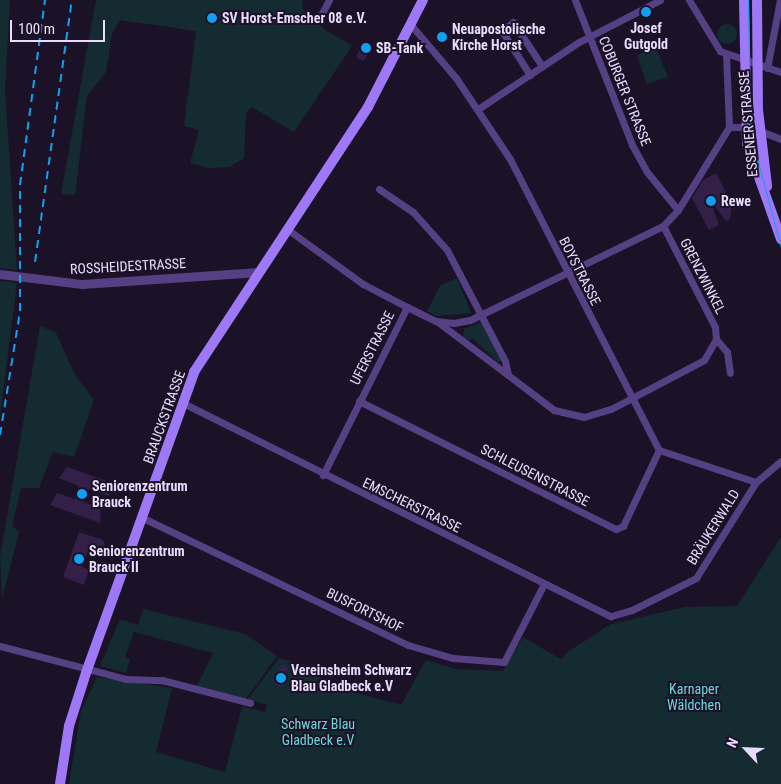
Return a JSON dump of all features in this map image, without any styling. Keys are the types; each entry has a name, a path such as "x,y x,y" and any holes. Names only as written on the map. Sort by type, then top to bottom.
{"main road":[{"name":"BRAUCKSTRASSE","path":"60,784 69,726 87,670 183,403 205,353 374,96 423,0"},
{"path":"744,0 744,59"},
{"path":"757,0 763,66"},
{"name":"ESSENER STRASSE","path":"744,59 745,127 756,171 768,195"},
{"name":"ESSENER STRASSE","path":"763,66 760,131 768,195 781,239"}],"street":[{"path":"322,15 329,0"},
{"name":"COBURGER STRASSE","path":"575,0 632,145 647,172 678,210"},
{"path":"478,109 589,36 660,0"},
{"name":"ESSENER STRASSE","path":"689,0 712,42 726,55 763,66"},
{"path":"780,0 763,66 781,72"},
{"path":"530,75 502,31 513,22 542,66"},
{"name":"BOYSTRASSE","path":"411,25 478,109 523,183 568,275 659,450"},
{"name":"ESSENER STRASSE","path":"726,55 729,127"},
{"path":"436,321 454,323 481,314 568,275 663,226 678,210 729,127 745,127"},
{"path":"760,131 781,139"},
{"path":"379,190 431,230 447,250 481,314 508,375"},
{"name":"GRENZWINKEL","path":"663,226 712,320 716,339 727,352 730,373"},
{"name":"UFERSTRASSE","path":"287,229 363,284 407,307 323,475"},
{"name":"ROSSHEIDESTRASSE","path":"0,274 82,284 258,272"},
{"path":"407,307 436,321 508,375 568,416 597,415 631,398 704,360 716,339"},
{"name":"SCHLEUSENSTRASSE","path":"359,402 616,529 623,526 659,450"},
{"name":"EMSCHERSTRASSE","path":"183,403 323,475 611,616 632,610"},
{"path":"659,450 756,482"},
{"name":"BRÄUKERWALD","path":"632,610 696,578 756,482 781,461"},
{"name":"BUSFORTSHOF","path":"143,518 408,645 453,658 504,662 544,584"},
{"path":"0,646 126,679 162,680 250,703"}],"green space":[{"path":"0,0 10,0 5,90 17,270 0,268"},
{"path":"96,0 302,0 303,9 324,29 352,46 294,132 252,107 246,113 244,158 230,167 208,168 190,163 199,130 184,126 196,31 120,20 112,34 106,72 87,96 75,195 61,194"},
{"path":"727,24 734,27 737,34 734,41 727,44 720,41 717,34 720,27"},
{"path":"651,46 656,48 668,77 647,84 637,56"},
{"path":"457,278 471,313 437,316 427,311 440,286"},
{"path":"0,281 17,283 0,416"},
{"path":"481,322 501,360 499,363 472,338 468,341 463,337 464,329"},
{"path":"40,326 56,333 75,375 94,400 74,457 53,452 39,488 21,488 12,526 19,532 2,599 0,557"},
{"name":"Karnaper Wäldchen","path":"781,537 781,784 69,784 81,711 97,677 172,688 156,752 225,772 242,706 265,712 267,705 248,699 279,658 322,669 320,683 401,705 426,660 456,669 503,671 523,637 562,660 566,653 611,624 685,607 737,606"},
{"path":"143,609 245,634 277,656 245,700 197,686 213,653 134,632 125,657 130,659 126,673 100,666 120,619 138,625"}],"building":[{"name":"SB-Tank","path":"364,41 372,45 364,61 356,57"},
{"name":"Rewe","path":"716,173 732,204 730,219 726,221 709,198 719,225 709,230 692,198 703,180"},
{"name":"Seniorenzentrum Brauck","path":"67,467 110,482 109,496 89,489 84,502 101,508 100,523 50,505 57,493 75,499 79,486 59,478"},
{"name":"Seniorenzentrum Brauck II","path":"79,532 103,540 105,546 102,556 88,551 82,567 89,570 84,585 63,577"},
{"name":"Vereinsheim Schwarz Blau Gladbeck e.V","path":"280,665 288,667 283,687 275,685"}],"tram line":[{"path":"748,0 750,132 781,248"}],"railway":[{"path":"0,435 20,311 20,185 45,0"},
{"path":"35,262 72,0"}],"place":[{"name":"Josef Gutgold","path":"646,12"},
{"name":"SV Horst-Emscher 08 e.V.","path":"212,18"},
{"name":"Neuapostolische Kirche Horst","path":"442,37"},
{"name":"SB-Tank","path":"366,48"},
{"name":"Rewe","path":"711,201"},
{"name":"Seniorenzentrum Brauck","path":"82,494"},
{"name":"Seniorenzentrum Brauck II","path":"79,559"},
{"name":"Vereinsheim Schwarz Blau Gladbeck e.V","path":"281,678"}],"park label":[{"name":"Schwarz Blau Gladbeck e.V","path":"318,732"}]}
